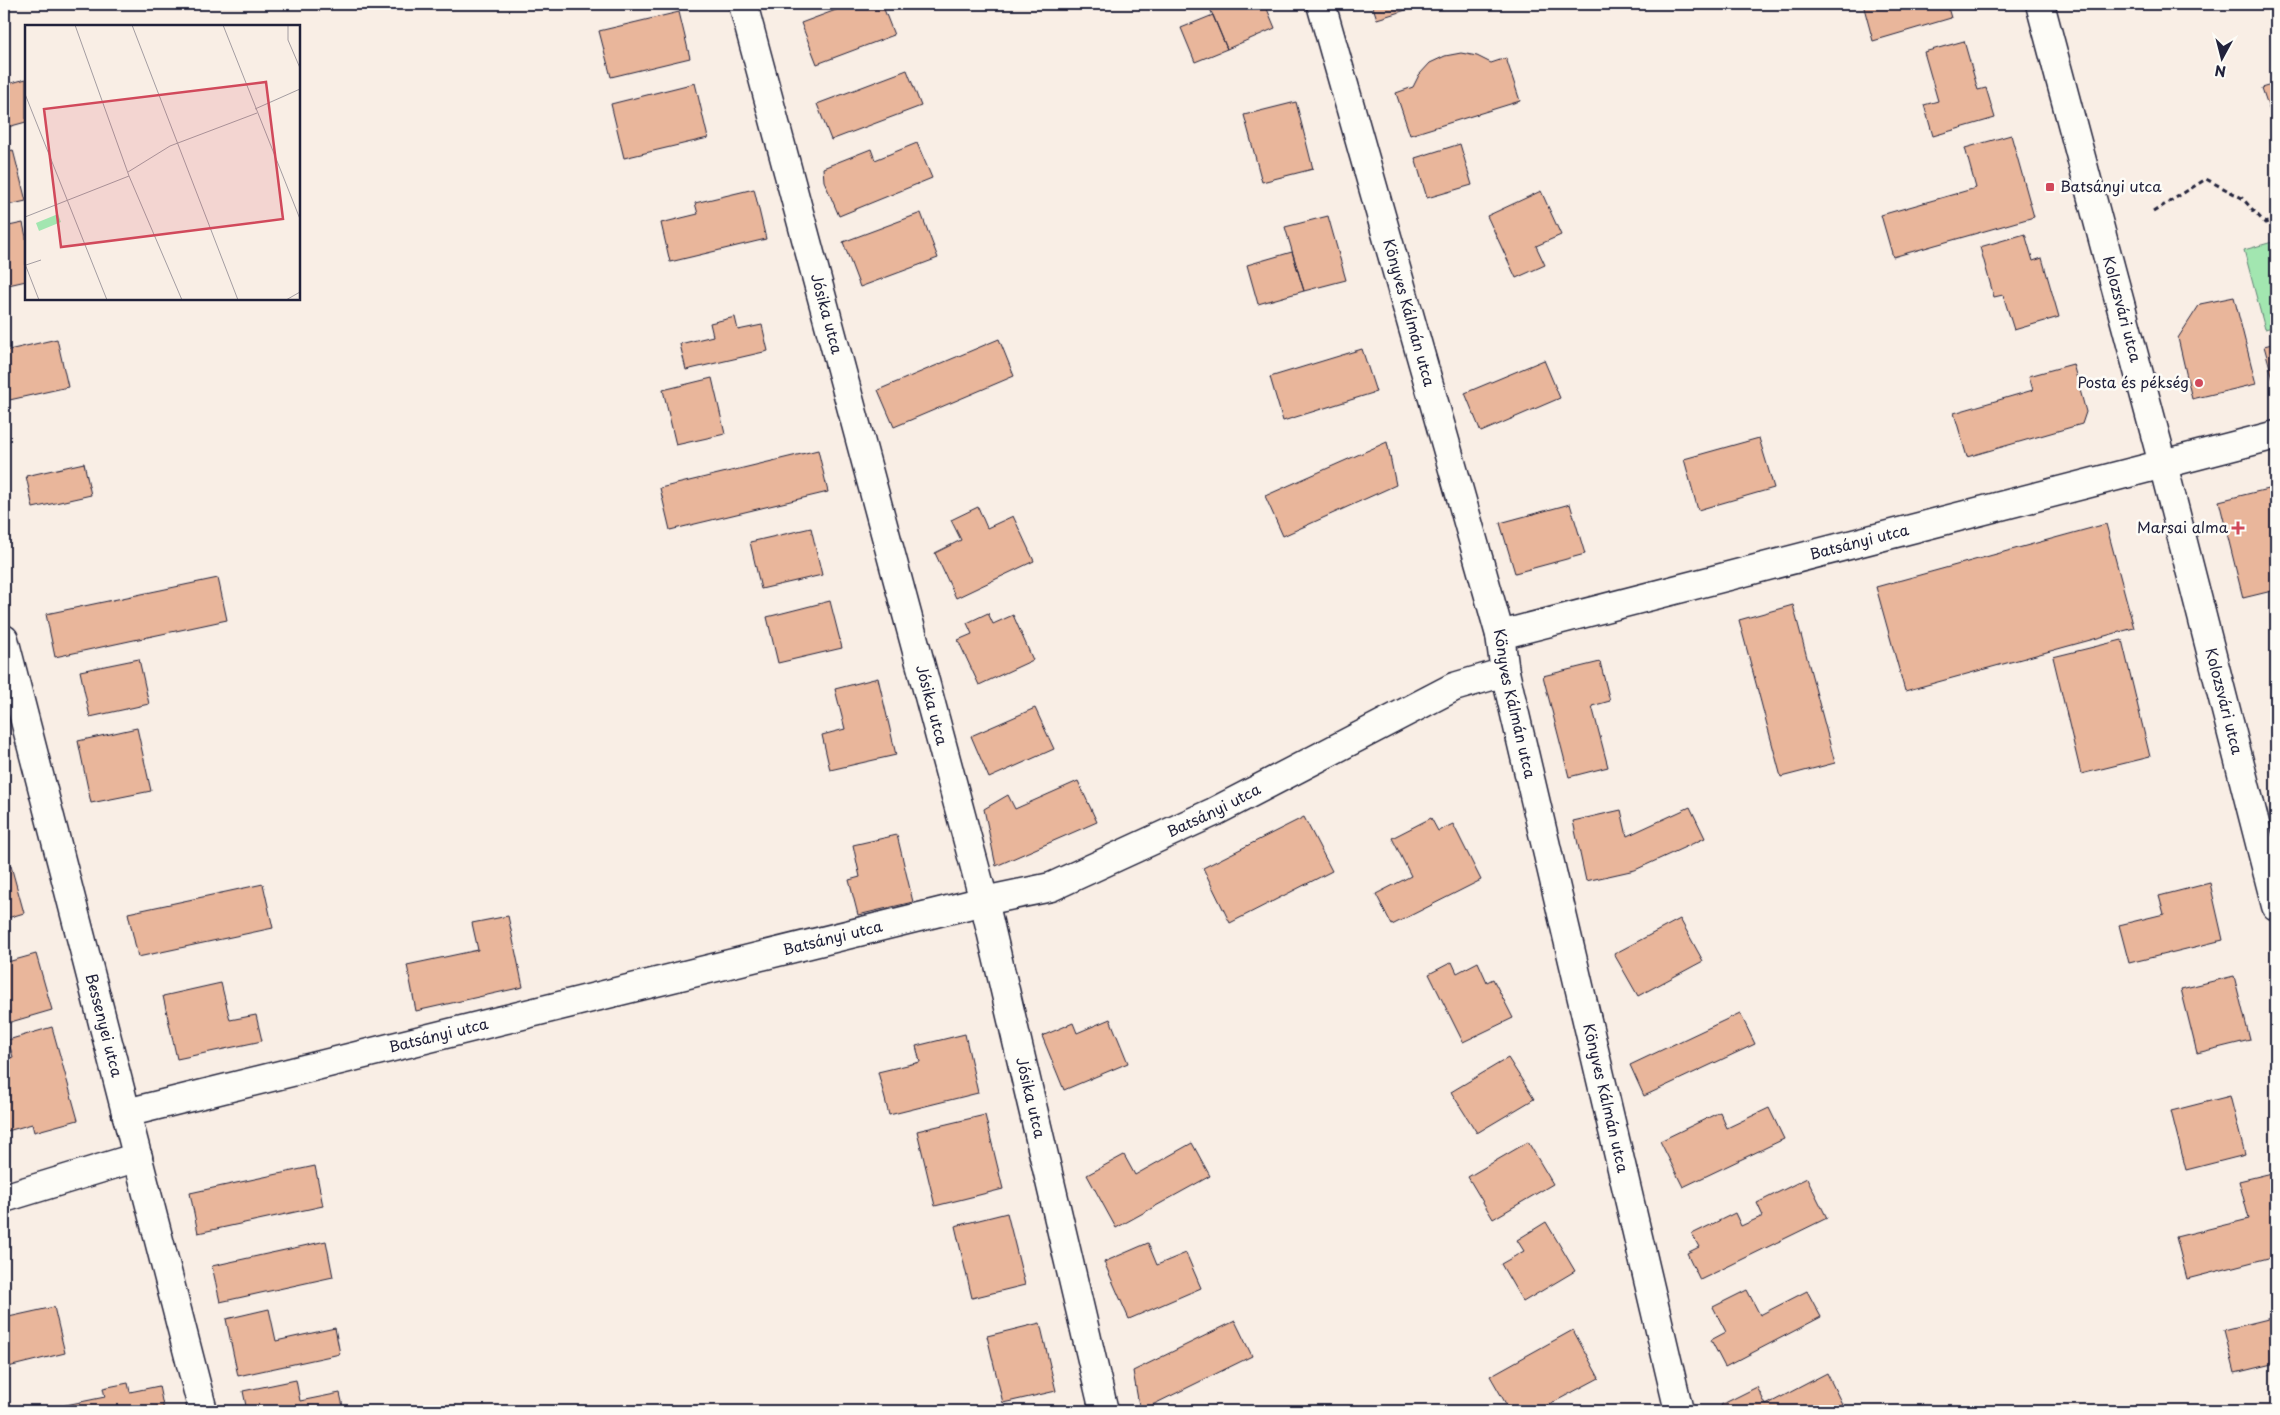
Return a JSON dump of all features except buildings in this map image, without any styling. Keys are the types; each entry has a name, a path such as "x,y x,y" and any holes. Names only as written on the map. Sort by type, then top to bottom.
{"street":[{"name":"Jósika utca","path":"743,4 984,900 1104,1411"},
{"name":"Könyves Kálmán utca","path":"1321,4 1500,635 1505,672 1679,1411"},
{"name":"Kolozsvári utca","path":"2040,4 2163,464 2276,906"},
{"name":"Batsányi utca","path":"1500,635 2276,435"},
{"name":"Bessenyei utca","path":"4,639 203,1411"},
{"name":"Batsányi utca","path":"126,1112 984,900 1050,887 1214,812 1454,687 1505,672"},
{"path":"4,1198 138,1157"}],"path":[{"path":"2153,212 2206,179 2242,198 2265,222 2276,219"}],"green space":[{"path":"2276,241 2276,326 2265,329 2244,250"}],"place":[{"name":"Batsányi utca","path":"2050,187"},
{"name":"Posta és pékség","path":"2199,383"},
{"name":"Marsai alma","path":"2238,528"}]}
